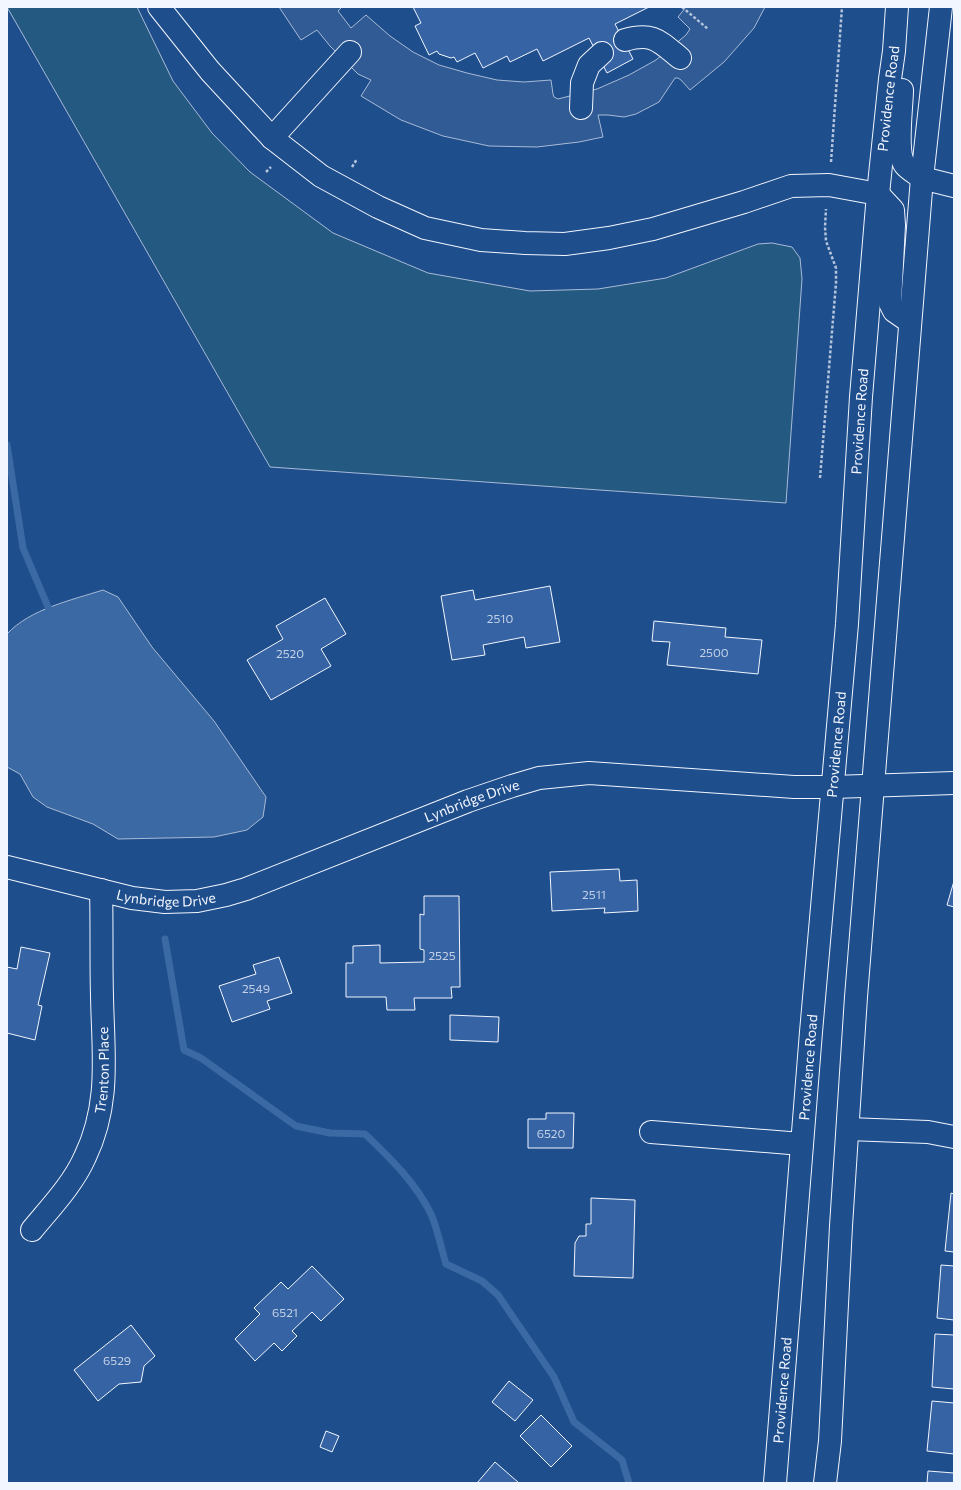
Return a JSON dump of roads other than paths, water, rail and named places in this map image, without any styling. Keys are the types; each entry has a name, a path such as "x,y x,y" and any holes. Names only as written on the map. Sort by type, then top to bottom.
{"main road":[{"path":"159,7 210,71 272,138 321,176 378,207 425,228 481,240 565,244 609,238 653,228 744,202 791,186 829,185 878,194 893,210 894,226 890,303 894,311 910,322"},
{"name":"Providence Road","path":"776,1483 811,1032 847,624 861,398 878,194 894,51 897,7"},
{"path":"825,1483 830,1441 841,1226 856,997 922,178 941,7"},
{"path":"625,40 639,36 651,37 680,58"},
{"path":"894,51 902,72 903,87 899,146 901,158 905,165 922,178 954,186"},
{"path":"272,138 350,52"},
{"path":"581,108 582,82 589,65 602,54"},
{"name":"Lynbridge Drive","path":"7,867 132,898 165,902 197,901 226,896 246,889 468,801 539,778 589,773 794,787 954,783"},
{"name":"Trenton Place","path":"32,1230 77,1173 86,1156 94,1135 102,1103 104,1081 101,890"},
{"path":"848,1129 928,1132 954,1137"},
{"path":"651,1132 802,1144"}],"waterway":[{"path":"7,445 23,548 51,614"},
{"path":"165,939 184,1050 201,1058 296,1126 330,1133 365,1134 402,1171 425,1203 436,1226 446,1264 482,1281 498,1295 554,1377 574,1422 622,1460 629,1483"}]}
